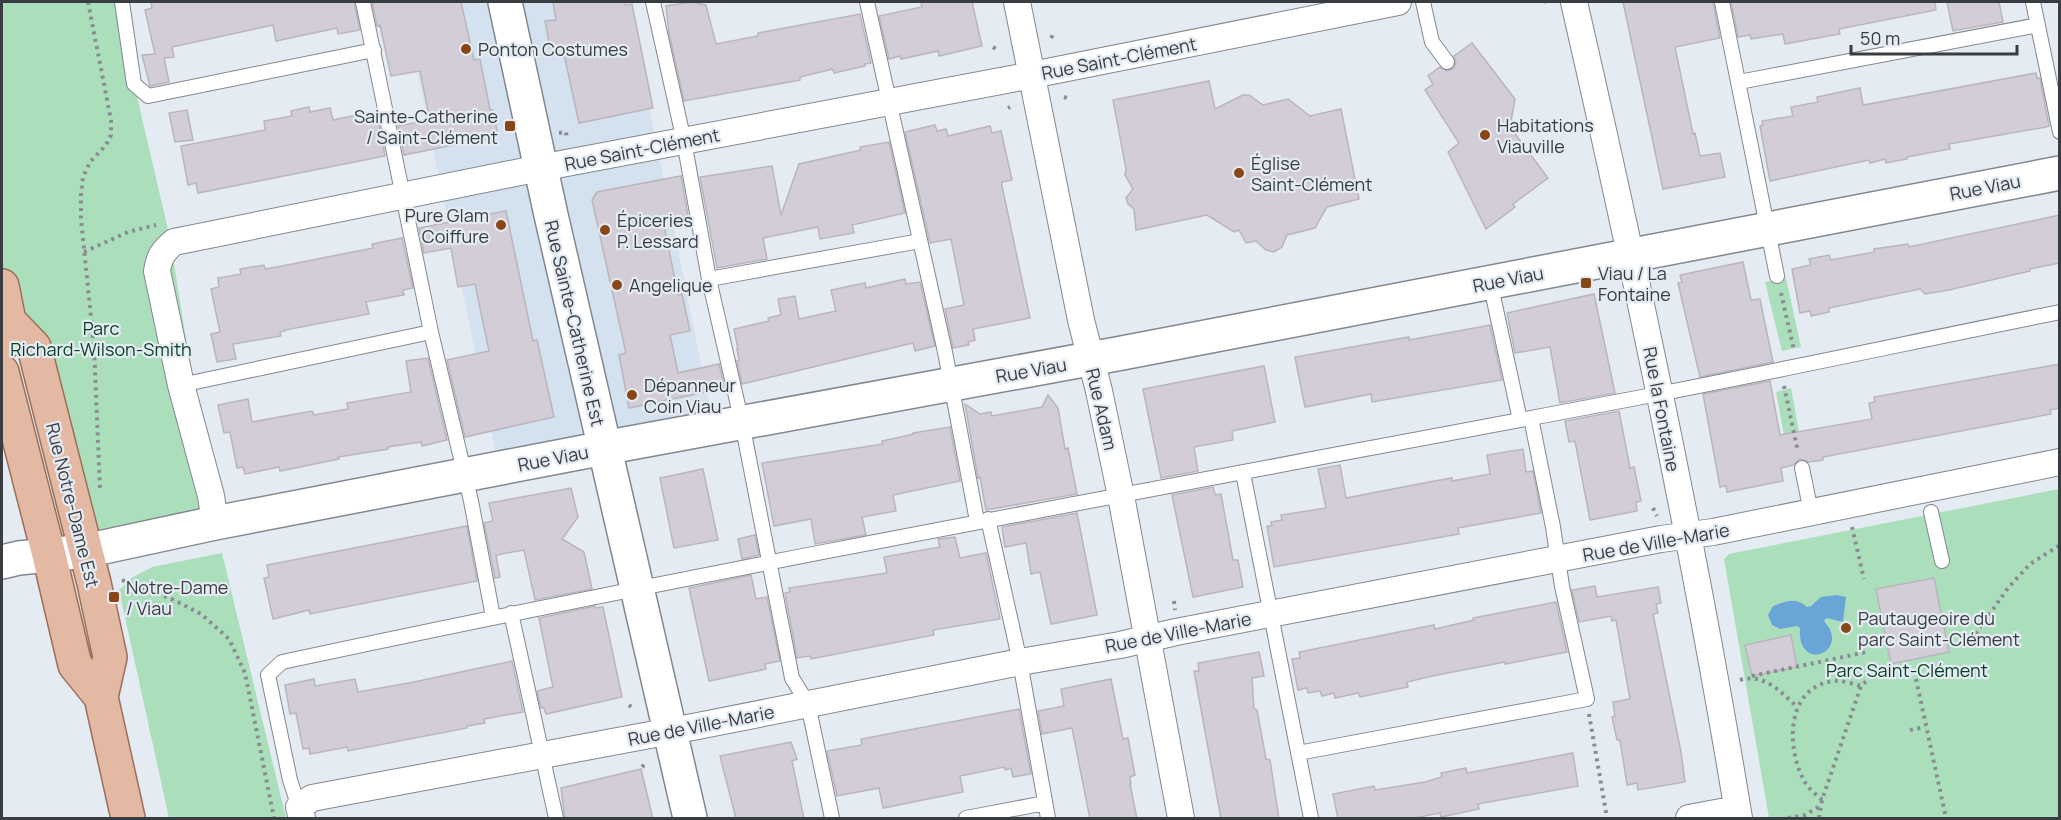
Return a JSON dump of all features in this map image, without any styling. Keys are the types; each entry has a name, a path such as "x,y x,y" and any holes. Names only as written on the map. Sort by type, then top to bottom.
{"main road":[{"name":"Rue Sainte-Catherine Est","path":"504,2 690,819"},
{"name":"Rue Viau","path":"2,562 85,551 215,523 604,448 1090,359 2060,173"},
{"path":"2,286 9,321 2,355"},
{"name":"Rue Notre-Dame Est","path":"9,321 34,347 85,551 110,657 101,697 128,819"},
{"name":"Rue Notre-Dame Est","path":"2,372 75,665 101,697"}],"street":[{"name":"Rue Adam","path":"1017,2 1090,359 1121,496 1181,819"},
{"name":"Rue Saint-Clément","path":"215,523 211,496 181,385 158,271 159,258 174,242 540,168 1032,75 1398,2"},
{"name":"Rue la Fontaine","path":"1574,2 1631,255 1688,535 1738,814"},
{"name":"Rue de Ville-Marie","path":"301,813 312,798 1020,662 1120,645 1146,638 1557,559 1713,532 2060,462"},
{"path":"1689,819 1738,814"}],"lane":[{"path":"122,2 134,84 148,96 374,50"},
{"path":"363,2 431,332 466,475 493,617"},
{"path":"653,2 684,141 709,279 771,562 792,678 808,704 832,819"},
{"path":"867,2 945,352 950,385 982,520 1020,662 1048,819"},
{"path":"1423,2 1432,42 1447,62"},
{"path":"1722,2 1777,276"},
{"path":"2033,2 2060,132"},
{"path":"1739,82 2038,25"},
{"path":"709,279 920,241"},
{"path":"1298,753 1587,699 1557,559 1553,527 1490,282"},
{"path":"301,813 290,780 268,675 282,662 511,613 982,520 1526,419 2060,312"},
{"path":"181,385 431,332"},
{"path":"1802,468 1811,512"},
{"path":"1243,473 1311,819"},
{"path":"1931,512 1942,561"},
{"path":"511,613 556,819"},
{"path":"966,819 1045,803"}],"path":[{"path":"88,2 111,120 111,135 106,145 90,162 83,177 81,195 81,219 94,346 99,497"},
{"path":"1064,97 1070,99"},
{"path":"1777,276 1797,365"},
{"path":"1780,369 1802,468"},
{"path":"1653,508 1657,516"},
{"path":"1852,527 1864,579"},
{"path":"1967,646 2008,588 2030,564 2060,545"},
{"path":"122,580 174,600 201,614 229,639 245,673 274,819"},
{"path":"1740,680 1867,652"},
{"path":"1819,819 1822,803 1861,686 1873,675"},
{"path":"1752,676 1765,681 1797,707"},
{"path":"1916,679 1946,819"},
{"path":"1822,803 1807,786 1794,754 1792,736 1797,707 1807,693 1821,684 1836,681 1861,686"},
{"path":"1587,699 1607,819"},
{"path":"1910,730 1925,727"},
{"path":"1788,819 1805,815 1822,803"},
{"path":"1940,819 1944,813"}],"shaded area":[{"path":"403,2 628,2 714,428 499,468"}],"green space":[{"name":"Parc Richard-Wilson-Smith","path":"2,2 122,2 134,84 170,238 215,523 67,552 2,285"},
{"path":"1786,278 1801,347 1782,351 1765,282"},
{"path":"1791,388 1804,459 1789,462 1776,392"},
{"name":"Parc Saint-Clément","path":"2059,489 2059,818 1769,818 1724,559 1729,554"},
{"path":"222,553 286,818 169,818 119,590 133,577 152,567"}],"water":[{"path":"1837,595 1846,597 1843,622 1827,618 1824,620 1830,630 1832,641 1824,652 1811,653 1805,649 1801,641 1800,628 1797,626 1780,629 1772,625 1768,615 1773,606 1782,603 1795,601 1807,607 1821,597"}],"building":[{"path":"151,2 354,2 360,30 338,34 337,28 276,41 273,25 172,47 174,57 164,58 169,82 150,86 142,55 155,54 145,10 152,8"},
{"path":"461,2 474,60 480,59 490,110 493,110 498,136 404,155 398,126 430,120 420,71 391,76 380,25 377,26 372,3"},
{"path":"553,2 632,4 653,108 579,123 562,45 550,48 545,21 556,20"},
{"path":"691,2 706,5 716,44 758,36 758,33 860,14 871,63 834,73 833,69 800,77 800,80 684,101 669,33 666,6"},
{"path":"921,2 972,2 982,46 939,56 938,51 901,59 900,56 889,59 879,16 922,7"},
{"path":"1623,2 1713,2 1720,38 1675,47 1693,134 1695,133 1700,156 1720,153 1725,177 1663,189"},
{"path":"1731,2 1935,2 1936,10 1839,29 1840,34 1785,44 1783,34 1751,39 1750,35 1738,37"},
{"path":"1947,2 1999,2 2003,22 1953,31"},
{"name":"Habitations Viauville","path":"1472,43 1515,99 1510,127 1548,178 1513,204 1515,207 1486,229 1448,152 1459,143 1425,90 1433,84 1428,76 1440,67 1447,71 1453,69 1456,62 1454,56"},
{"path":"2036,73 2037,78 2040,78 2049,126 1949,144 1950,149 1907,157 1907,159 1886,163 1885,159 1870,163 1869,160 1770,181 1760,126 1763,125 1762,121 1793,116 1791,107 1818,102 1817,97 1860,88 1863,105"},
{"name":"Église Saint-Clément","path":"1209,81 1215,109 1243,95 1249,95 1263,105 1288,99 1310,116 1341,109 1359,199 1327,207 1315,228 1287,235 1282,247 1274,252 1266,250 1256,241 1246,243 1239,230 1234,232 1207,215 1136,230 1134,209 1128,204 1126,198 1133,189 1125,175 1126,169 1113,100"},
{"path":"309,107 310,112 330,108 333,120 361,114 363,118 377,115 385,156 198,193 196,183 188,185 181,146 265,130 264,121 292,116 291,111"},
{"path":"187,110 193,140 175,142 169,113"},
{"path":"935,125 937,131 946,129 948,136 990,126 992,133 1001,131 1012,180 1002,182 1002,186 1030,318 973,329 975,340 968,342 969,345 953,348 945,309 964,305 951,239 930,243 905,132"},
{"path":"889,142 905,213 852,225 854,233 820,239 818,227 763,238 767,259 717,268 700,177 772,166 781,215 799,164 861,150 860,147"},
{"path":"681,176 688,216 663,220 678,295 682,294 690,331 670,335 678,373 719,364 725,388 629,408 619,355 626,353 592,200 597,192"},
{"path":"506,211 533,341 537,340 554,417 465,437 447,360 489,351 475,284 458,287 451,248 424,253 419,228"},
{"path":"2060,215 2060,263 1949,290 1925,294 1920,289 1829,308 1829,312 1811,316 1810,311 1800,313 1792,269 1811,265 1809,259 1829,255 1831,260 1874,252 1874,249 1908,244 1909,247"},
{"path":"402,238 413,288 403,290 404,295 366,302 369,314 285,330 280,332 281,336 233,344 236,359 217,362 211,334 220,332 211,289 219,287 218,278 241,274 240,269 264,265 265,269 282,266 373,248 372,244"},
{"path":"1743,262 1751,300 1760,299 1773,362 1700,377 1678,283 1682,282 1680,275"},
{"path":"905,279 906,284 920,282 935,346 915,351 913,343 742,384 734,329 769,321 768,318 781,315 778,299 795,296 799,319 836,311 831,290 865,283 866,288"},
{"path":"1594,294 1615,393 1560,403 1550,347 1515,353 1507,313"},
{"path":"1490,325 1502,380 1372,402 1371,394 1305,407 1295,357"},
{"path":"428,358 447,440 422,446 421,442 388,447 388,449 338,457 339,459 280,471 279,467 245,474 243,467 237,468 230,432 224,433 218,405 248,399 252,422 312,411 314,415 348,409 347,403 411,392 406,361"},
{"path":"2060,364 2060,408 2050,410 2051,414 1823,457 1823,460 1809,462 1800,459 1793,465 1781,468 1783,481 1727,492 1726,486 1720,487 1703,394 1770,381 1780,435 1872,419 1869,403 1875,402 1874,397"},
{"path":"1264,366 1275,422 1232,431 1233,440 1194,447 1198,471 1161,478 1143,389"},
{"path":"1048,395 1058,408 1065,449 1068,448 1077,494 986,510 965,404 980,414 991,412 992,416 1042,407"},
{"path":"1619,411 1630,468 1634,467 1641,501 1636,502 1637,511 1590,520 1575,441 1569,442 1565,421"},
{"path":"950,427 960,481 893,495 896,511 862,517 866,535 815,544 811,519 774,526 762,463 883,444 882,441 913,433"},
{"path":"1523,449 1526,472 1533,471 1541,513 1458,528 1459,534 1274,567 1267,526 1272,526 1271,522 1282,520 1281,515 1326,508 1318,469 1340,465 1346,498 1452,478 1452,481 1490,474 1487,455"},
{"path":"703,469 718,540 674,548 660,478"},
{"path":"1213,487 1215,495 1221,494 1233,560 1238,560 1243,587 1193,597 1172,495"},
{"path":"571,488 578,517 562,539 584,552 592,589 535,600 524,550 496,555 500,577 495,578 484,523 493,521 489,503"},
{"path":"1077,513 1097,615 1051,624 1040,572 1031,574 1026,543 1005,547 1002,527"},
{"path":"467,526 477,581 310,614 309,610 273,619 264,578 269,577 267,565"},
{"path":"755,535 759,555 742,559 738,539"},
{"path":"955,537 960,558 986,553 1000,619 933,630 934,635 811,659 810,656 797,658 785,593 790,592 789,588 887,573 884,557 940,547 938,539"},
{"path":"751,575 756,599 767,597 780,661 765,664 766,669 709,681 689,588"},
{"path":"1934,578 1949,652 1891,664 1876,589"},
{"path":"1595,586 1597,597 1658,587 1661,603 1656,604 1658,613 1653,614 1685,782 1638,790 1637,783 1627,785 1620,740 1617,740 1612,717 1615,716 1613,702 1630,699 1616,620 1612,621 1611,616 1579,622 1572,590"},
{"path":"1556,602 1567,652 1432,676 1407,682 1408,687 1360,697 1358,693 1335,698 1334,693 1322,696 1320,691 1308,693 1307,688 1298,690 1292,659 1300,658 1299,652 1434,625 1435,629 1474,620 1473,618"},
{"path":"595,606 596,608 603,607 622,697 546,714 544,708 541,708 537,691 553,687 539,618"},
{"path":"1791,635 1797,667 1752,676 1745,645"},
{"path":"1259,652 1264,676 1252,678 1254,709 1257,710 1266,759 1270,760 1279,819 1221,819 1194,671 1199,671 1198,663"},
{"path":"512,661 523,712 484,719 485,723 467,726 467,728 348,751 347,747 310,754 309,748 303,749 296,713 290,714 285,685 314,679 315,686 355,679 358,692"},
{"path":"1111,679 1123,739 1128,738 1135,775 1130,777 1130,784 1137,819 1090,819 1072,728 1042,734 1038,711 1064,706 1061,689"},
{"path":"1019,709 1031,774 1013,777 1011,768 1005,770 1004,767 960,776 963,792 883,808 879,788 837,796 827,751 862,745 861,739"},
{"path":"791,742 797,759 792,761 804,819 736,819 720,756"},
{"path":"1573,753 1578,786 1478,804 1479,809 1441,817 1440,813 1409,819 1338,819 1333,794 1374,786 1375,790 1425,782 1442,777 1441,773 1466,768 1467,773"},
{"path":"641,769 653,819 565,819 561,788"}],"place":[{"name":"Ponton Costumes","path":"466,49"},
{"name":"Sainte-Catherine / Saint-Clément","path":"510,126"},
{"name":"Habitations Viauville","path":"1485,135"},
{"name":"Église Saint-Clément","path":"1239,173"},
{"name":"Pure Glam Coiffure","path":"501,225"},
{"name":"Épiceries P. Lessard","path":"605,230"},
{"name":"Viau / La Fontaine","path":"1586,283"},
{"name":"Angelique","path":"617,285"},
{"name":"Dépanneur Coin Viau","path":"632,395"},
{"name":"Notre-Dame / Viau","path":"114,597"},
{"name":"Pautaugeoire du parc Saint-Clément","path":"1846,628"}]}
